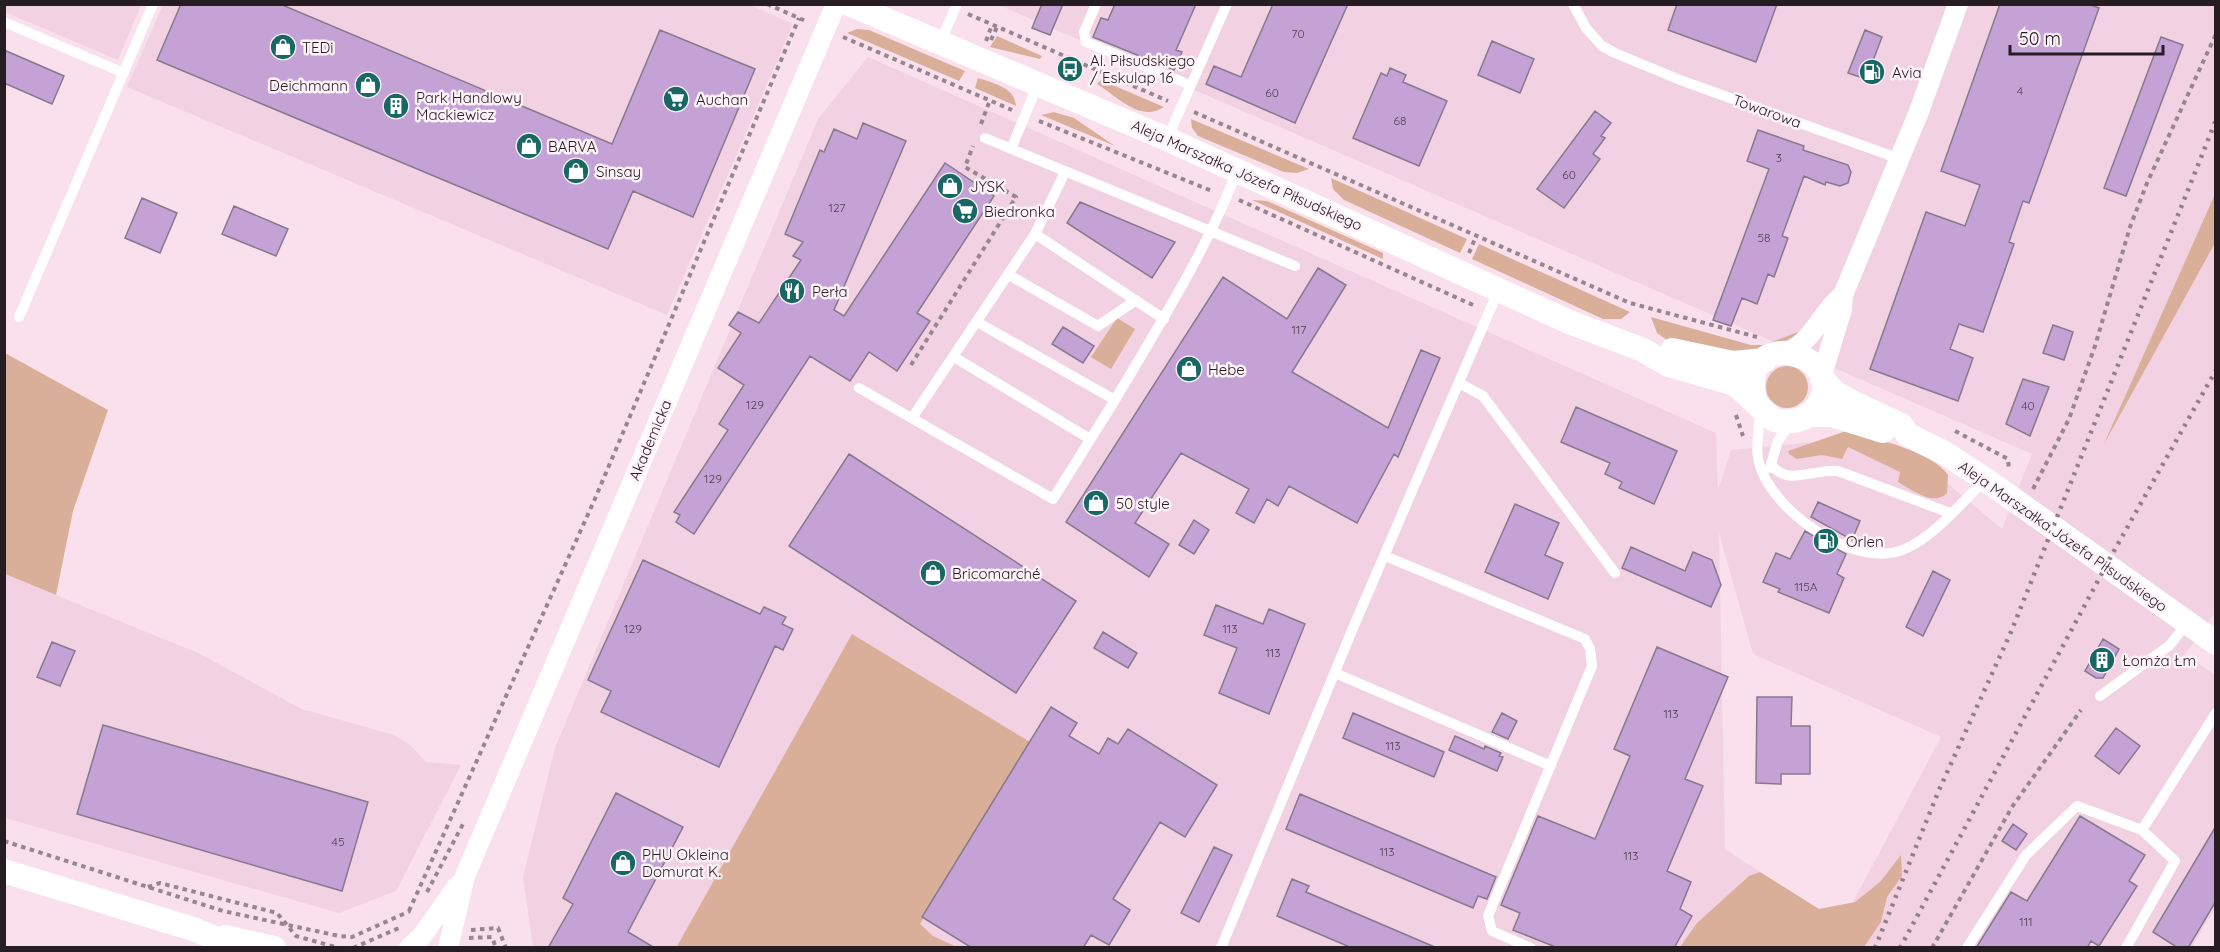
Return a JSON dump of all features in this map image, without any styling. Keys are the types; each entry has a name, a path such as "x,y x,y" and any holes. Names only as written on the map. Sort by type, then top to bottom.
{"street":[{"name":"Akademicka","path":"450,938 465,876 836,4"},
{"name":"Aleja Marszałka Józefa Piłsudskiego","path":"849,4 1167,139 1567,321 1642,350 1669,365 1735,384 1774,420 1832,415 1899,437 1908,435"},
{"path":"1800,418 1820,401 1821,379 1842,309 1843,295 1900,159 1958,4"},
{"path":"1788,352 1813,333 1834,303 1843,295"},
{"name":"Aleja Marszałka Józefa Piłsudskiego","path":"1642,350 1671,350 1733,363 1765,360 1774,354 1788,352 1805,357 1817,368 1821,379 1834,392 1901,425 1908,435 1943,452 1986,480 2216,643"},
{"path":"1756,404 1752,382 1757,368 1765,360"},
{"path":"4,871 196,930 274,948"},
{"name":"Akademicka","path":"409,948 434,921 465,876"},
{"path":"196,930 238,948"}],"lane":[{"path":"19,317 153,4"},
{"path":"1096,4 1084,32 1086,42 1190,86"},
{"path":"1167,139 1227,4"},
{"name":"Towarowa","path":"1573,4 1586,28 1602,46 1635,62 1900,159"},
{"path":"940,43 956,7"},
{"path":"4,22 124,73"},
{"path":"1011,149 1038,84"},
{"path":"981,135 1210,233 1295,266"},
{"path":"859,388 1053,499 1164,318 1210,233 1237,171"},
{"path":"912,418 1035,234 1065,172"},
{"path":"1035,234 1164,318"},
{"path":"1009,274 1098,326 1136,300"},
{"path":"1221,948 1384,556 1499,289"},
{"path":"977,322 1114,400"},
{"path":"954,357 1090,440"},
{"path":"1459,382 1483,396 1615,573"},
{"path":"1756,404 1759,465 1767,480 1787,507 1808,526 1852,549 1887,555 1905,549 1921,539 1986,480"},
{"path":"1767,480 1779,438 1800,418"},
{"path":"1771,463 1774,469 1783,475 1793,476 1822,470 1838,471 1950,513"},
{"path":"1384,556 1585,639 1590,649 1592,666 1488,916 1492,931 1531,948"},
{"path":"2100,696 2170,645 2187,623"},
{"path":"1335,673 1551,766"},
{"path":"2142,830 2216,713"},
{"path":"1967,948 2026,855 2077,806 2142,830 2175,861 2126,948"}],"path":[{"path":"956,7 1630,303 1746,335 1761,336"},
{"path":"4,841 223,911 339,936 352,937 409,911 590,512 799,18"},
{"path":"2022,506 2048,463 2069,419 2095,346 2130,227 2216,34"},
{"path":"981,135 990,100"},
{"path":"911,365 1016,197 965,166 974,144"},
{"path":"1932,948 2012,807 2081,710"},
{"path":"136,891 160,883 277,913 296,936 337,947 339,936"},
{"path":"409,911 434,921"},
{"path":"450,938 498,928 506,948"}],"shaded area":[{"path":"5,4 141,5 118,60 5,12"},
{"path":"748,4 793,24 667,315 127,87 163,5"},
{"path":"999,5 2215,5 2215,613 2185,654 2215,675 2216,907 2192,947 1829,947 1941,737 1753,654 1719,533 1725,849 1760,872 1695,947 533,947 523,877 555,748 818,119 868,57 1716,433 1718,490 1731,450 1854,438 1941,478 2002,529 2032,454"},
{"path":"857,29 869,30 965,71 959,81 847,33"},
{"path":"997,36 1042,56 1040,59 990,47"},
{"path":"978,78 1007,90 1012,94 1016,106 975,88"},
{"path":"1101,80 1164,107 1155,111 1138,110 1097,84"},
{"path":"1054,112 1074,118 1115,146 1041,115"},
{"path":"1191,119 1309,169 1297,173 1284,172 1198,136 1192,128"},
{"path":"1331,178 1467,239 1460,253 1344,200 1333,189"},
{"path":"2215,194 2215,243 2103,446"},
{"path":"1252,200 1267,201 1383,253 1383,259"},
{"path":"1479,244 1630,312 1621,319 1603,319 1472,259"},
{"path":"1651,317 1751,345 1764,345 1798,332 1801,335 1745,355 1667,340 1657,333"},
{"path":"1117,318 1135,329 1111,369 1091,357"},
{"path":"5,353 108,410 73,511 56,595 5,574"},
{"path":"1787,366 1802,372 1808,387 1802,402 1787,408 1772,402 1766,387 1772,372"},
{"path":"1849,430 1903,447 1941,467 1948,475 1947,493 1942,497 1929,498 1916,493 1898,482 1900,472 1848,447 1842,459 1822,455 1797,459 1789,454 1788,451"},
{"path":"4,574 198,653 302,709 394,735 410,745 426,762 461,765 396,891 339,913 5,818"},
{"path":"852,634 1030,742 920,924 933,936 957,947 676,948"},
{"path":"1901,855 1902,876 1887,897 1881,922 1864,947 1680,947 1697,923 1749,876 1760,872 1819,909 1855,902 1880,882"}],"building":[{"name":"Park Handlowy Mackiewicz","path":"181,4 280,4 612,144 660,30 755,69 693,217 633,191 608,249 157,60"},
{"path":"1042,4 1063,4 1050,35 1032,28"},
{"path":"1115,4 1196,4 1176,50 1182,52 1174,70 1093,37 1101,18 1108,20"},
{"path":"1273,4 1348,4 1295,123 1206,84 1214,66 1241,77"},
{"path":"1677,4 1777,4 1756,62 1668,30"},
{"path":"2000,4 2088,4 2099,8 2029,203 2023,201 2009,242 2014,244 1983,332 1959,324 1950,349 1973,358 1958,401 1870,369 1926,212 1965,226 1980,185 1941,171"},
{"path":"1865,30 1882,37 1866,79 1848,73"},
{"path":"2161,37 2183,45 2126,196 2104,188"},
{"path":"1492,41 1534,59 1520,93 1478,75"},
{"path":"4,50 64,76 52,104 4,83"},
{"path":"1390,68 1406,75 1403,82 1447,101 1419,166 1353,138 1381,73 1387,76"},
{"path":"1595,111 1611,123 1601,136 1605,138 1593,154 1600,159 1564,208 1537,189"},
{"path":"863,123 906,141 834,310 844,316 945,163 994,196 917,313 930,321 897,371 869,352 850,381 810,356 694,534 676,522 680,515 674,512 728,430 719,424 744,385 718,368 741,333 729,325 738,312 759,323 801,260 793,256 803,242 785,234 820,150 824,152 834,129 857,139"},
{"path":"1758,130 1804,146 1803,150 1848,165 1851,172 1848,183 1840,186 1826,182 1825,185 1804,176 1782,236 1788,238 1774,277 1768,274 1757,304 1742,298 1731,326 1713,320 1769,169 1747,161"},
{"path":"142,198 177,213 160,253 125,238"},
{"path":"1080,202 1175,242 1152,278 1067,223"},
{"path":"234,206 288,229 276,256 222,234"},
{"path":"1318,268 1346,285 1292,372 1388,428 1421,350 1440,358 1398,457 1394,454 1357,523 1289,486 1278,506 1267,499 1254,523 1236,513 1249,489 1181,453 1135,523 1169,544 1149,577 1066,522 1223,277 1287,319"},
{"path":"2053,325 2073,332 2064,360 2043,353"},
{"path":"1063,327 1094,346 1083,363 1052,344"},
{"path":"2023,379 2049,387 2030,436 2006,424"},
{"path":"1576,407 1677,451 1654,504 1619,488 1622,482 1605,474 1610,463 1561,442"},
{"name":"Bricomarché","path":"849,454 1076,601 1016,693 789,546"},
{"path":"1818,502 1860,521 1852,540 1811,517"},
{"path":"1515,504 1559,523 1545,555 1563,563 1548,599 1485,572"},
{"path":"1194,520 1209,530 1194,554 1179,545"},
{"path":"1805,531 1846,554 1837,574 1844,578 1829,613 1778,592 1780,589 1763,582 1776,553 1790,559"},
{"path":"1631,547 1685,571 1693,552 1712,560 1721,585 1711,607 1622,568"},
{"path":"643,560 760,614 764,607 786,617 782,624 793,629 783,650 775,646 719,767 601,712 611,691 588,680"},
{"path":"1933,571 1950,580 1923,636 1906,627"},
{"path":"1216,605 1263,624 1269,609 1305,624 1269,714 1219,693 1237,648 1204,635"},
{"path":"1103,632 1137,653 1128,668 1094,648"},
{"name":"Łomża Łm","path":"2103,639 2119,649 2103,678 2096,678 2085,671"},
{"path":"52,642 75,651 60,686 37,677"},
{"path":"1657,647 1728,677 1685,779 1703,786 1667,871 1691,882 1680,909 1692,916 1674,948 1558,948 1513,930 1520,913 1501,905 1538,816 1595,839 1630,756 1614,749"},
{"path":"1757,697 1792,697 1791,726 1810,726 1810,774 1781,774 1781,784 1756,783"},
{"path":"1051,707 1077,723 1069,736 1099,754 1108,738 1118,744 1128,729 1217,785 1185,837 1160,822 1113,899 1130,910 1109,945 1091,935 1083,948 972,948 922,917"},
{"path":"1353,713 1444,752 1434,777 1343,738"},
{"path":"1502,713 1517,721 1508,739 1492,732"},
{"path":"103,725 368,802 342,891 77,814"},
{"path":"2116,728 2140,746 2119,774 2095,756"},
{"path":"1455,736 1484,749 1485,746 1501,753 1499,756 1503,757 1497,771 1449,750"},
{"name":"PHU Okleina Domurat K.","path":"616,793 683,827 628,932 655,948 548,948 573,904 563,898"},
{"path":"1300,794 1496,877 1487,899 1478,896 1473,908 1286,829"},
{"path":"2080,816 2145,855 2129,881 2137,886 2099,946 2091,941 2087,948 1976,948 2011,892 2027,901"},
{"path":"2013,824 2027,834 2016,850 2002,841"},
{"path":"2216,826 2216,901 2188,948 2178,948 2153,932"},
{"path":"1214,847 1232,855 1199,922 1181,913"},
{"path":"1292,879 1309,886 1306,892 1437,948 1352,948 1277,916"}],"railway":[{"path":"1875,948 1939,790 2011,632 2216,120"},
{"path":"1900,948 2114,551 2216,370"}],"place":[{"name":"TEDi","path":"283,47"},
{"name":"Al. Piłsudskiego / Eskulap 16","path":"1070,69"},
{"name":"Avia","path":"1872,72"},
{"name":"Deichmann","path":"368,85"},
{"name":"Auchan","path":"676,99"},
{"name":"Park Handlowy Mackiewicz","path":"396,106"},
{"name":"BARVA","path":"529,146"},
{"name":"Sinsay","path":"576,171"},
{"name":"JYSK","path":"950,186"},
{"name":"Biedronka","path":"965,211"},
{"name":"Perła","path":"792,291"},
{"name":"Hebe","path":"1189,369"},
{"name":"50 style","path":"1096,503"},
{"name":"Orlen","path":"1826,541"},
{"name":"Bricomarché","path":"933,573"},
{"name":"Łomża Łm","path":"2102,660"},
{"name":"PHU Okleina Domurat K.","path":"623,863"}]}
